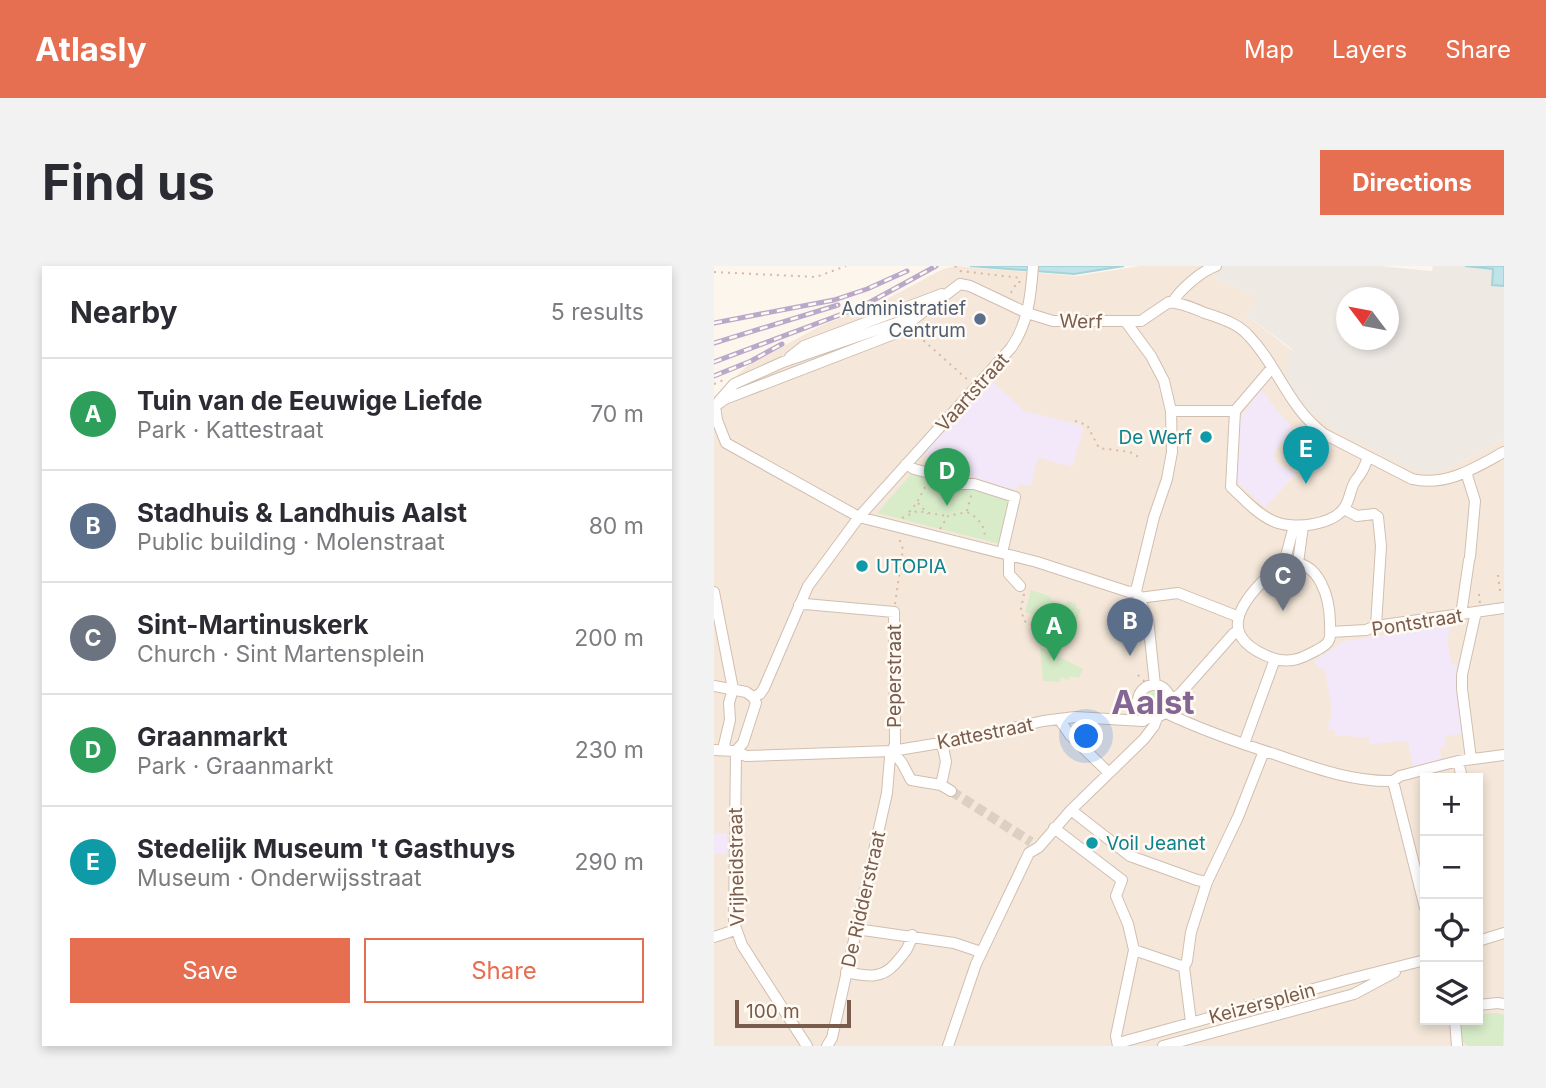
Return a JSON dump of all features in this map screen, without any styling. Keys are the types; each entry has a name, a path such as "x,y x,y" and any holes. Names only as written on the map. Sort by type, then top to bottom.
{"street":[{"path":"1027,313 1026,280 1033,266"},
{"path":"1216,266 1207,270 1192,284 1178,303 1238,327 1256,344 1296,407 1324,434 1412,479 1423,481 1445,480 1504,452"},
{"name":"Werf","path":"783,362 804,345 966,284 1027,313 1053,321 1141,321 1161,305 1178,303"},
{"path":"715,407 725,399 887,337 945,293"},
{"name":"Vaartstraat","path":"753,697 760,694 764,688 808,586 859,517 1012,348 1021,335 1027,313"},
{"path":"912,320 783,362 734,384 715,407 726,443 859,517 1006,554 1137,594 1178,593 1239,617"},
{"path":"1126,322 1152,356 1164,381 1171,411 1172,452 1167,479 1154,517 1137,594 1148,619 1152,685"},
{"path":"1271,369 1235,411 1231,487 1265,516 1283,524 1299,526 1336,517 1344,509 1368,457"},
{"path":"1171,411 1235,411"},
{"path":"714,447 726,443"},
{"path":"906,464 963,484 974,484 1015,497 1006,554 1009,574 1020,586"},
{"path":"1461,615 1475,501 1466,472"},
{"path":"1344,509 1357,516 1378,516 1381,546 1376,626"},
{"path":"1292,563 1276,569 1249,596 1239,617 1239,633 1251,649 1285,662 1303,658 1326,644 1330,632 1328,605 1319,578 1309,568 1292,563 1286,556 1299,526"},
{"name":"Vrijheidstraat","path":"714,593 733,689 724,745 732,751 735,930 807,1046"},
{"name":"Peperstraat","path":"799,606 894,612 895,744 892,751"},
{"name":"Pontstraat","path":"1330,632 1366,630 1376,626 1504,608"},
{"path":"1471,760 1462,675 1476,612"},
{"path":"948,1046 981,952 1021,866 1035,844 1144,739 1171,699 1180,694 1234,632 1239,633"},
{"path":"1244,744 1275,659"},
{"path":"1152,685 1167,691 1171,699"},
{"path":"1152,685 1141,692 1138,702 1143,713 1349,778 1393,781 1400,775 1458,761 1504,755"},
{"path":"714,686 746,692 756,703 743,743 732,751"},
{"name":"Kattestraat","path":"714,750 732,751 746,756 892,751 1059,719 1075,717 1143,721 1157,716"},
{"path":"1059,719 1070,735 1110,773"},
{"path":"714,741 726,738"},
{"path":"892,751 911,780 946,788 946,762 942,742"},
{"name":"De Ridderstraat","path":"827,1046 832,1038 887,793 892,751"},
{"path":"1191,1022 1184,967 1191,932 1207,882 1238,817 1264,751"},
{"path":"1458,761 1461,773"},
{"path":"1393,781 1423,899"},
{"path":"1071,810 1133,857 1207,882"},
{"path":"1054,828 1120,878"},
{"path":"1119,1046 1116,1036 1134,950 1128,924 1116,896 1122,880 1120,878 1133,857"},
{"path":"856,929 912,935 954,943 981,952"},
{"path":"714,937 735,930"},
{"path":"1483,939 1504,933"},
{"path":"846,972 869,976 891,970 906,955 912,935"},
{"path":"1134,950 1184,967"},
{"name":"Keizersplein","path":"1119,1046 1122,1042 1191,1022 1420,962"},
{"name":"Keizersplein","path":"1163,1046 1365,990 1406,965"},
{"path":"1359,977 1365,981 1365,990"},
{"path":"1483,1004 1504,1004"},
{"path":"1455,1025 1457,1046"}],"path":[{"path":"714,272 816,276 846,266"},
{"path":"955,266 960,271 1026,280"},
{"path":"1007,300 1017,282 1026,280"},
{"path":"912,320 976,387"},
{"path":"1075,421 1087,425 1099,448 1130,452 1140,458"},
{"path":"894,612 903,549 898,540 899,526 918,503 922,489 933,474"},
{"path":"967,512 974,484"},
{"path":"918,503 929,515"},
{"path":"906,515 917,512 948,516 967,512 981,522 985,531 982,548"},
{"path":"938,536 948,516"},
{"path":"1498,575 1500,591"},
{"path":"1020,586 1024,592 1021,609 1024,621 1059,636 1069,621 1062,617 1053,633"},
{"path":"1138,676 1152,685"}],"shaded area":[{"path":"955,266 1077,276 1140,266 1204,266 1221,282 1260,297 1246,315 1447,469 1504,439 1504,1046 714,1046 714,397 747,366 820,326 883,301 943,269"},
{"path":"1205,266 1379,266 1432,271 1433,266 1465,266 1492,269 1492,285 1504,286 1504,439 1447,469 1424,474 1335,430 1308,410 1286,378 1287,359 1292,349 1246,315 1259,297 1221,282"},
{"path":"991,380 1024,411 1080,425 1083,430 1072,467 1038,457 1031,486 1020,484 1015,490 974,477 969,480 958,477 959,474 953,471 953,467 928,462 925,451"},
{"path":"1260,391 1263,391 1292,426 1273,455 1276,458 1274,461 1296,474 1265,507 1235,480 1240,419"},
{"path":"1451,624 1447,641 1452,665 1457,665 1462,734 1445,736 1446,746 1439,748 1442,762 1413,768 1408,741 1369,744 1369,738 1336,735 1334,729 1328,730 1329,720 1333,719 1330,715 1332,712 1325,669 1319,669 1314,661 1344,641 1361,641"},
{"path":"714,833 727,833 727,854 714,854"}],"green space":[{"path":"911,474 1012,498 1000,544 877,513"},
{"path":"1031,590 1049,596 1052,600 1076,604 1076,608 1081,610 1076,623 1063,614 1056,622 1025,612"},
{"path":"1040,647 1083,669 1079,678 1070,676 1068,680 1061,677 1060,682 1043,681"},
{"path":"1150,692 1158,692 1163,701 1161,708 1150,710 1145,705 1145,697"},
{"path":"1483,1014 1504,1015 1503,1046 1468,1046 1462,1042 1460,1025 1483,1025"}],"water":[{"path":"970,266 1124,266 1074,274"},
{"path":"1465,266 1504,266 1504,286 1492,285 1493,269"}],"tunnel":[{"path":"951,791 1031,842"}],"railway":[{"path":"714,362 861,307 936,266"},
{"path":"714,323 834,300 907,271"},
{"path":"714,343 838,305"},
{"path":"714,376 751,361 782,344"}],"place":[{"name":"Administratief Centrum","path":"980,319"},
{"name":"De Werf","path":"1206,437"},
{"name":"Stedelijk Museum 't Gasthuys","path":"1306,484"},
{"name":"Graanmarkt","path":"947,506"},
{"name":"UTOPIA","path":"862,566"},
{"name":"Sint-Martinuskerk","path":"1283,611"},
{"name":"Stadhuis & Landhuis Aalst","path":"1130,656"},
{"name":"Tuin van de Eeuwige Liefde","path":"1054,661"},
{"name":"Voil Jeanet","path":"1092,843"}],"district":[{"name":"Aalst","path":"1153,702"}]}
